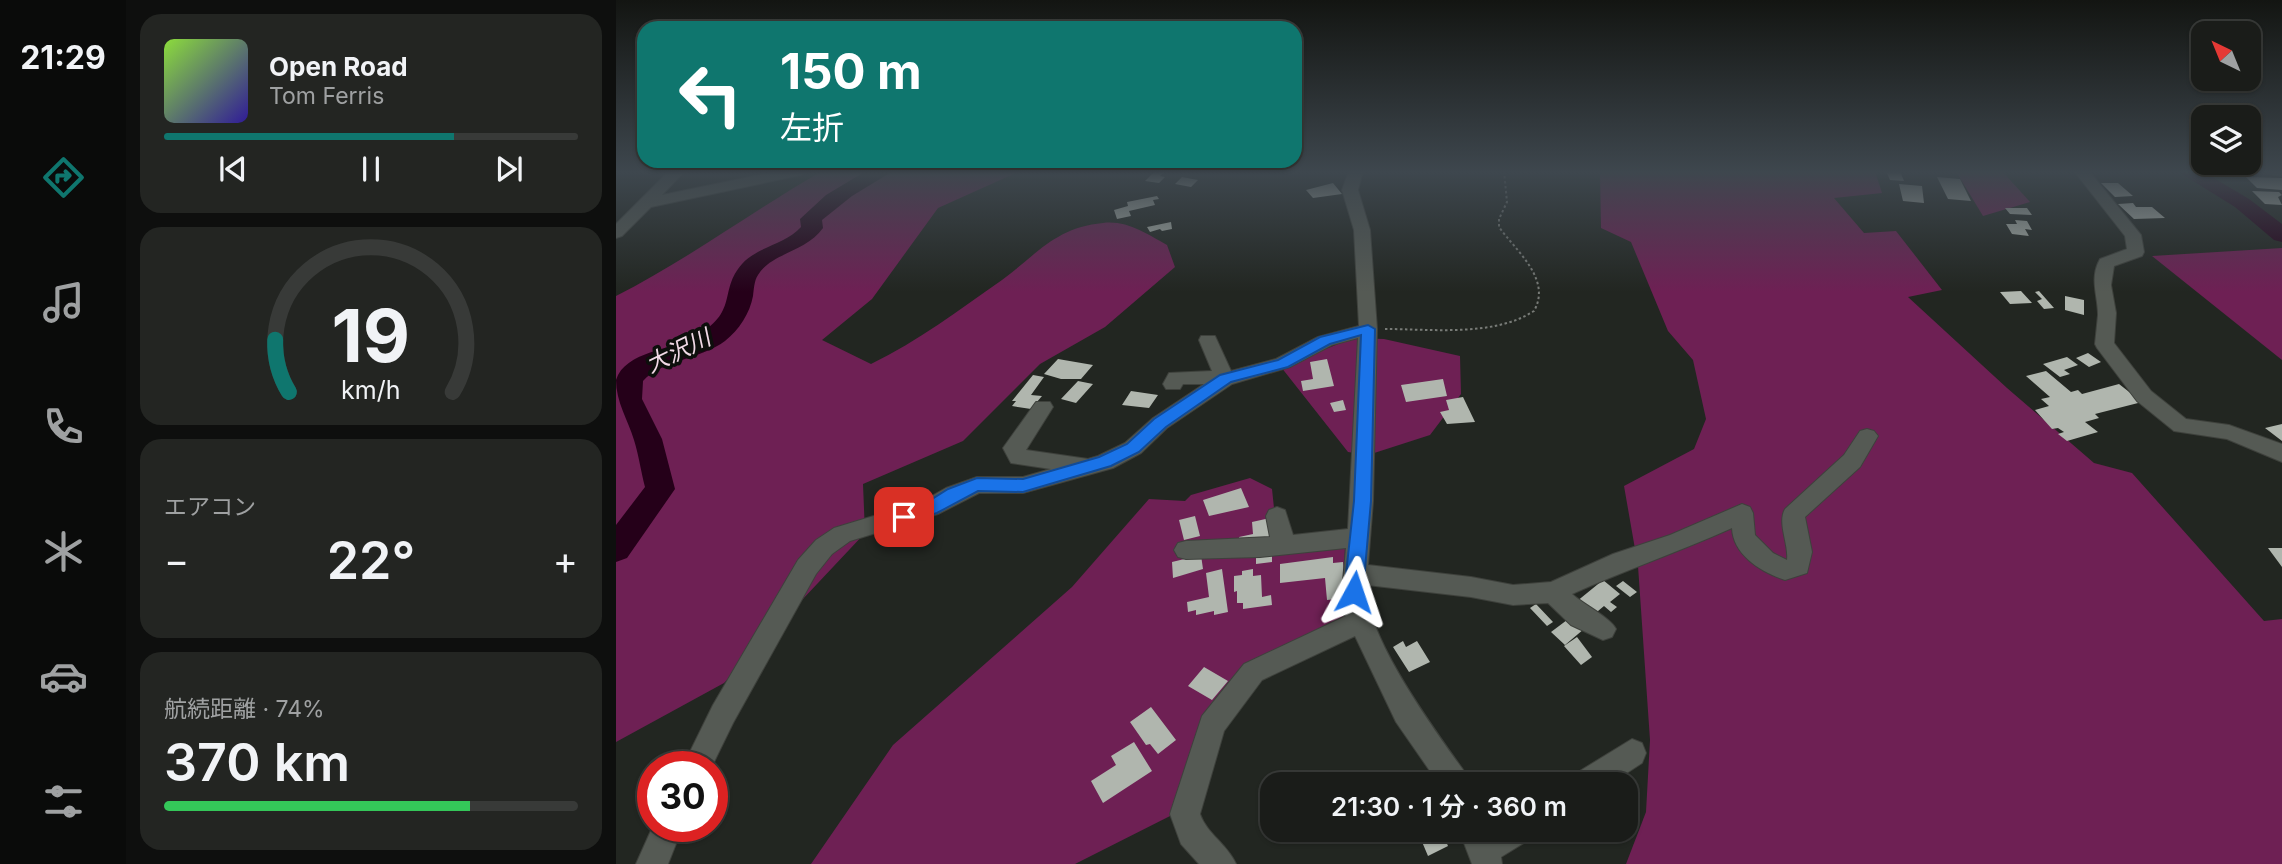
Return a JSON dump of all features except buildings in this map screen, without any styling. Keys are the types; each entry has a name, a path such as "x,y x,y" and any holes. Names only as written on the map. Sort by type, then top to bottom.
{"street":[{"path":"616,233 639,211"},
{"path":"1356,211 1362,230 1368,329 1362,501 1354,592 1360,621 1406,713 1448,772"},
{"path":"2114,211 2133,235 2137,247 2136,252 2106,263 2102,285 2108,313 2104,344 2113,359 2158,410 2181,426 2229,432 2267,445 2282,454"},
{"path":"1173,384 1176,378 1225,378 1283,363 1325,341 1368,329"},
{"path":"1208,340 1225,378"},
{"path":"704,751 807,567 824,547 842,534 858,527 922,511 977,485 1023,485 1105,462 1133,448 1160,423 1225,378"},
{"path":"1043,407 1014,448 1019,457 1088,466"},
{"path":"1357,574 1471,587 1513,595 1553,592 1621,561 1678,542 1742,513 1744,539 1765,560 1785,570 1798,566 1802,550 1795,532 1793,515 1852,461 1867,436"},
{"path":"1277,516 1284,545"},
{"path":"1186,550 1284,545 1357,537"},
{"path":"1553,592 1580,617 1603,629"},
{"path":"1220,864 1192,833 1185,814 1212,724 1253,672 1302,651 1360,621"},
{"path":"1603,772 1632,753"},
{"path":"652,864 661,842"}],"path":[{"path":"1368,329 1452,330 1517,321 1533,312 1539,295 1535,275 1499,227 1503,211"}],"shaded area":[{"path":"756,211 936,211 872,299 822,340 871,364 938,325 1059,236 1072,230 1103,223 1129,226 1167,245 1175,267 1105,327 1040,364 963,441 863,484 865,533 724,683 616,742 616,296"},
{"path":"1601,211 1845,211 1864,233 1896,231 1942,290 1908,297 2094,463 2132,473 2264,621 2282,619 2282,864 1626,864 1634,842 1638,842 1638,833 1646,812 1650,740 1638,566 1624,486 1694,449 1706,419 1693,360 1668,331 1631,242 1601,228"},
{"path":"1980,211 1999,211 1983,216"},
{"path":"2282,248 2282,360 2152,256"},
{"path":"1353,338 1384,339 1460,356 1461,394 1430,435 1368,455 1348,452 1281,367"},
{"path":"1250,478 1272,489 1278,546 1345,546 1343,623 1249,668 1178,812 1075,864 811,864 893,745 1072,587 1149,499 1185,501 1191,495"}],"waterway":[{"name":"大沢川","path":"616,549 660,489 643,427 628,399 630,378 644,366 692,349 723,329 738,307 748,271 766,256 799,241 812,228 811,219 819,211"},
{"path":"2252,211 2282,235"}],"route":[{"path":"904,517 930,508 977,485 1023,485 1105,462 1133,448 1160,423 1225,379 1283,363 1325,341 1368,329 1362,501 1354,592"}]}
